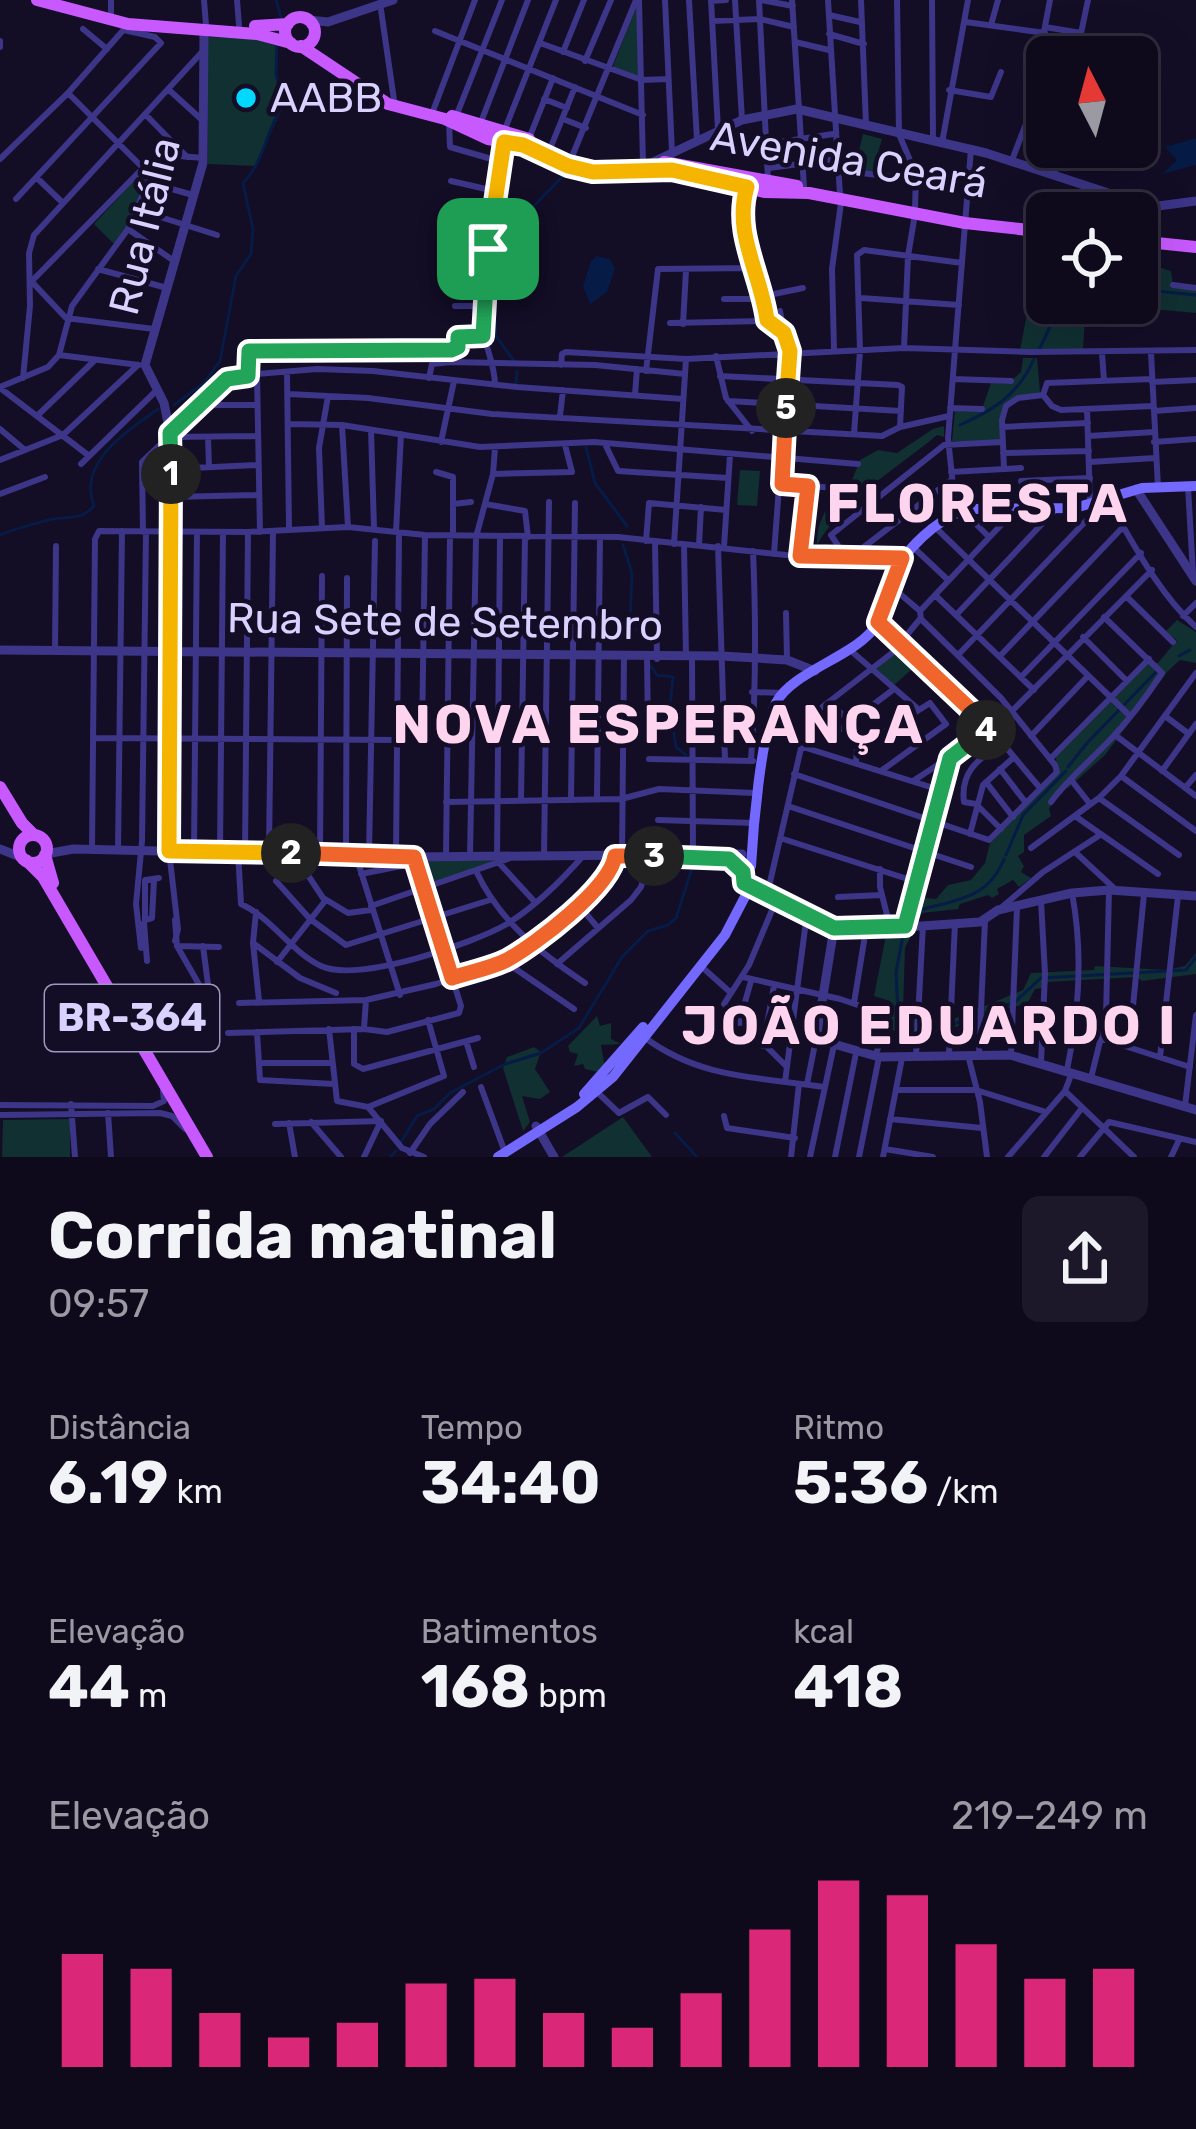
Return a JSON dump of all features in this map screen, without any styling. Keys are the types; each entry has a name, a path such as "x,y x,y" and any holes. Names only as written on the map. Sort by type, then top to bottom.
{"main road":[{"name":"Avenida Ceará","path":"35,0 126,27 210,27"},
{"name":"Avenida Ceará","path":"52,0 257,34 296,45 377,98 483,127 575,168 605,174 677,162 841,197"},
{"path":"210,27 288,24 297,17 313,30 296,45 286,34 288,24"},
{"path":"210,27 292,35 389,98"},
{"name":"Avenida Ceará","path":"313,30 322,52 389,98 452,118"},
{"name":"Avenida Ceará","path":"503,138 529,139 571,159 604,167 644,168"},
{"name":"Avenida Ceará","path":"763,181 915,212 1026,227"},
{"path":"1158,240 1196,244"},
{"path":"498,1154 597,1092 725,934 745,872 758,793 757,763 773,712 783,693 850,650 878,622 889,585 913,547 959,512 1056,509 1106,501 1136,489 1192,486"},
{"name":"BR-364","path":"0,791 15,817 43,846 49,876 207,1153"},
{"name":"BR-364","path":"15,817 22,851 43,877 207,1153"},
{"path":"43,846 39,861 22,851 43,846"},
{"path":"616,1067 718,936 745,872"},
{"path":"536,1129 605,1079"}],"street":[{"path":"204,0 210,27"},
{"path":"237,0 238,25"},
{"path":"343,0 345,16"},
{"path":"313,30 393,0"},
{"path":"433,111 476,0"},
{"path":"502,0 452,118 450,147 502,162"},
{"path":"483,127 528,0"},
{"path":"495,385 495,364 483,336 482,306 503,138 556,0"},
{"path":"563,52 584,0"},
{"path":"585,61 611,0"},
{"path":"571,159 638,0"},
{"path":"638,0 644,168 742,120 797,109 1012,160 1106,192"},
{"path":"664,0 672,152"},
{"path":"689,0 697,140"},
{"path":"718,130 711,0 731,0 742,120"},
{"path":"767,320 741,219 763,181 767,145 760,0 793,3 804,187"},
{"path":"828,0 833,134 841,197 832,269 834,350"},
{"path":"861,0 866,124"},
{"path":"897,0 899,134 917,180 904,348"},
{"path":"932,0 938,142"},
{"path":"938,142 968,0"},
{"path":"991,26 998,0"},
{"path":"1012,160 1028,118 1051,0"},
{"path":"1080,36 1088,0"},
{"path":"380,3 389,98"},
{"path":"829,15 862,22"},
{"path":"712,21 760,19 794,27"},
{"path":"966,22 1081,33"},
{"path":"0,159 68,94 126,27 161,43 16,199"},
{"name":"Rua Itália","path":"0,460 63,435 142,365 204,158 203,50 210,27"},
{"path":"83,29 107,49"},
{"path":"435,31 643,115"},
{"path":"829,34 864,44"},
{"path":"795,42 829,50"},
{"path":"540,44 642,80 668,79"},
{"path":"23,378 34,235 203,50"},
{"path":"950,90 991,97 1000,72"},
{"path":"529,139 553,78"},
{"path":"550,149 575,87"},
{"path":"168,89 205,121"},
{"path":"68,94 152,180 195,195"},
{"path":"544,99 567,108"},
{"path":"145,114 187,157"},
{"path":"563,119 586,128"},
{"path":"767,145 833,134"},
{"path":"970,149 948,444 959,512 989,537"},
{"path":"1,384 48,367 59,356 66,318 128,229 161,156 204,158"},
{"path":"763,181 802,164 837,159"},
{"path":"32,283 143,168"},
{"path":"1054,175 1055,168"},
{"path":"838,170 917,180"},
{"path":"37,178 63,202"},
{"path":"451,181 499,192"},
{"path":"1158,206 1196,202"},
{"path":"138,210 217,235"},
{"path":"128,229 175,262"},
{"path":"449,248 488,249"},
{"path":"854,434 860,252 962,263"},
{"path":"635,395 647,356 658,269 755,268"},
{"path":"98,269 167,288"},
{"path":"683,324 686,271"},
{"path":"32,283 66,318 154,329"},
{"path":"1172,285 1196,288"},
{"path":"724,299 764,298 803,288"},
{"path":"859,298 959,305"},
{"path":"455,306 482,306"},
{"path":"774,554 790,351 780,311"},
{"path":"670,323 767,320 784,333"},
{"path":"260,532 257,405 247,354 451,350 458,347 458,337 483,336"},
{"path":"561,365 566,352 686,359 904,348 1102,353 1196,350"},
{"path":"451,350 451,362"},
{"path":"1151,352 1158,487"},
{"path":"1102,353 1104,381"},
{"path":"59,356 142,365 158,389 170,435 169,851 162,877 175,920 176,943 206,995 203,946"},
{"path":"716,356 728,401 752,431"},
{"path":"674,544 686,359"},
{"path":"37,416 96,360"},
{"path":"429,378 434,362 685,374"},
{"path":"141,948 136,904 145,651 141,464 232,376 373,370 683,399"},
{"path":"287,373 289,530"},
{"path":"719,376 902,387 900,428"},
{"path":"953,379 1011,381"},
{"path":"1043,395 1047,383 1196,380"},
{"path":"441,442 454,381"},
{"path":"1,384 88,455"},
{"path":"81,464 158,389"},
{"path":"560,416 563,390"},
{"path":"288,394 448,410 882,436 950,412 982,409"},
{"path":"1043,395 1055,409 1196,408"},
{"path":"1004,469 1002,427 1009,403 1043,395"},
{"path":"322,527 319,448 328,396"},
{"path":"728,401 901,411"},
{"path":"201,405 257,405"},
{"path":"1087,409 1090,505"},
{"path":"289,424 370,428 495,448 588,442 858,464"},
{"path":"1002,427 1088,424"},
{"path":"342,425 349,527"},
{"path":"370,428 374,528"},
{"path":"0,429 25,450"},
{"path":"1089,436 1154,432"},
{"path":"396,855 401,434"},
{"path":"170,435 258,436"},
{"path":"208,437 209,467"},
{"path":"1154,442 1196,439"},
{"path":"848,555 831,535 948,444 1002,442"},
{"path":"493,474 572,472 565,445"},
{"path":"606,446 618,471 728,478"},
{"path":"470,856 476,537 495,448"},
{"path":"1003,453 1090,451"},
{"path":"725,759 721,546 730,454"},
{"path":"740,1023 747,979 773,899 780,838 808,718 900,643 948,580 1020,509 1021,454"},
{"path":"1090,462 1155,458"},
{"path":"171,469 258,465"},
{"path":"848,555 952,476 1021,468"},
{"path":"436,472 453,477 446,856"},
{"path":"0,494 45,477"},
{"path":"1022,481 1090,478"},
{"path":"782,484 836,488"},
{"path":"800,556 808,486"},
{"path":"1192,486 1194,579"},
{"path":"1136,489 1194,579"},
{"path":"171,497 259,495"},
{"path":"958,656 1106,501 1183,616 1196,627"},
{"path":"453,504 471,502"},
{"path":"544,856 549,502"},
{"path":"571,799 574,503"},
{"path":"649,729 649,503 726,510"},
{"path":"485,504 525,511 521,800"},
{"path":"699,545 700,507"},
{"path":"957,614 1056,509"},
{"path":"92,849 97,533 349,527 476,537 600,536 800,556 902,558"},
{"path":"1000,656 1124,527"},
{"path":"936,528 1130,716"},
{"path":"269,853 273,531"},
{"path":"118,850 122,532"},
{"path":"194,851 197,532"},
{"path":"220,852 223,532"},
{"path":"248,532 247,739 238,901 291,945 335,970 365,971 444,948 509,922 583,856"},
{"path":"422,735 425,535"},
{"path":"596,798 600,536"},
{"path":"499,861 500,537"},
{"path":"369,854 375,541"},
{"path":"684,545 695,758 693,856"},
{"path":"56,546 56,651"},
{"path":"913,547 948,580"},
{"path":"649,759 757,763 752,551"},
{"path":"1022,677 1141,553"},
{"path":"1011,712 1152,570"},
{"path":"320,854 322,576"},
{"path":"347,578 345,740 351,854 400,995"},
{"path":"794,774 989,840 1058,770 1011,712 889,585"},
{"path":"935,595 1034,690"},
{"path":"1126,596 1173,642"},
{"path":"1051,802 1062,785 1072,781 1115,735 1161,670 1095,601"},
{"path":"1183,616 1196,603"},
{"path":"786,613 787,660"},
{"path":"878,622 989,727 1040,788"},
{"path":"1073,622 1127,681"},
{"name":"Rua Sete de Setembro","path":"0,650 722,656 787,660 815,671"},
{"path":"850,650 917,708"},
{"path":"239,1003 400,995 504,962 578,904 610,874 619,856 624,658"},
{"path":"1049,759 1115,702 1127,681 1149,659"},
{"path":"1031,848 1121,776 1196,674"},
{"path":"1031,736 1088,676"},
{"path":"841,729 894,688"},
{"path":"752,692 783,693"},
{"path":"829,701 848,721"},
{"path":"856,764 857,749 928,703 946,723 881,771"},
{"path":"1165,716 1189,734"},
{"path":"1162,771 1196,724"},
{"path":"913,782 989,727"},
{"path":"1115,735 1196,796"},
{"path":"94,737 398,740"},
{"path":"1001,829 976,805 962,800 967,771 1002,742"},
{"path":"800,746 943,790"},
{"path":"970,833 986,782 1015,757"},
{"path":"905,926 950,758"},
{"path":"1000,769 1026,803"},
{"path":"1185,788 1196,775"},
{"path":"1121,776 1196,832"},
{"path":"1072,781 1090,804"},
{"path":"986,782 1013,817"},
{"path":"446,802 621,799 658,789 758,793"},
{"path":"1099,798 1178,855"},
{"path":"788,806 970,866"},
{"path":"1076,816 1157,874"},
{"path":"658,820 754,824"},
{"path":"294,853 325,899 348,913 511,856 719,856 745,872 773,899 831,932 985,921 1043,872 1100,835"},
{"path":"780,838 917,882"},
{"path":"43,846 396,855 415,860"},
{"path":"0,849 22,851"},
{"path":"1075,852 1113,890 1103,1039 1091,1078"},
{"path":"361,874 415,860 470,856 499,861 534,901"},
{"path":"557,964 641,887 650,856"},
{"path":"228,1033 387,1032 461,1010 415,860"},
{"path":"880,869 890,927"},
{"path":"476,872 490,900 530,945 585,982"},
{"path":"147,961 145,880 162,877"},
{"path":"275,881 310,919 346,945 490,900"},
{"path":"998,910 1072,893 1113,890 1196,896"},
{"path":"1006,1157 1065,1091 1070,1071 1077,976 1072,893"},
{"path":"1129,1047 1144,893"},
{"path":"838,897 882,895"},
{"path":"1160,1057 1178,896"},
{"path":"277,962 325,899"},
{"path":"773,899 831,932"},
{"path":"1041,902 1045,977 1041,1062"},
{"path":"578,904 598,928"},
{"path":"1010,1055 1017,908"},
{"path":"256,912 253,943 259,1001"},
{"path":"785,1082 806,920"},
{"path":"985,921 973,1055 987,1157"},
{"path":"948,1058 955,923"},
{"path":"915,1059 923,926"},
{"path":"854,1003 866,929"},
{"path":"791,1157 803,1084 826,996 831,932"},
{"path":"176,943 219,947"},
{"path":"253,943 300,978 336,996"},
{"path":"504,962 574,1010"},
{"path":"700,964 731,993"},
{"path":"335,970 336,996"},
{"path":"747,979 854,1003 886,1017 859,1157"},
{"path":"747,979 724,1004 786,1066"},
{"path":"763,1046 774,986"},
{"path":"364,1029 366,1000"},
{"path":"816,1039 877,1057 1010,1055 1190,1109 1196,1015"},
{"path":"329,1029 337,1101 368,1107 444,1075 428,1020"},
{"path":"354,1029 355,1068 372,1069 478,1038"},
{"path":"257,1031 260,1080 334,1084"},
{"path":"644,1037 686,1064 758,1080 824,1087"},
{"path":"1103,1039 1190,1067"},
{"path":"466,1041 474,1067"},
{"path":"810,1157 834,1045"},
{"path":"835,1157 856,1053"},
{"path":"149,1056 164,1094 160,1109"},
{"path":"902,1058 884,1153 933,1157"},
{"path":"259,1063 332,1063"},
{"path":"481,1088 498,1154"},
{"path":"898,1090 976,1090 1046,1112"},
{"path":"1065,1091 1134,1157"},
{"path":"410,1153 430,1124 463,1092"},
{"path":"597,1092 619,1113 625,1114 648,1097 666,1115"},
{"path":"0,1105 71,1104 105,1110"},
{"path":"71,1104 74,1157"},
{"path":"368,1107 410,1153 424,1157"},
{"path":"1044,1157 1082,1108"},
{"path":"0,1114 160,1109 207,1153"},
{"path":"105,1110 111,1157"},
{"path":"724,1116 727,1128 794,1138"},
{"path":"890,1119 984,1128"},
{"path":"275,1124 380,1121"},
{"path":"364,1157 380,1121"},
{"path":"311,1122 341,1157"},
{"path":"1080,1157 1103,1127 1114,1122 1196,1142"},
{"path":"289,1123 295,1157"},
{"path":"536,1129 552,1157"},
{"path":"1171,1157 1179,1139"},
{"path":"1120,1157 1126,1148"}],"green space":[{"path":"637,4 640,76 612,69"},
{"name":"AABB","path":"208,37 251,38 277,46 276,74 284,104 256,166 208,164"},
{"path":"863,134 882,139 872,173 854,171"},
{"path":"143,171 149,177 126,229 114,244 94,224"},
{"path":"1158,267 1171,271 1173,286 1196,290 1196,313 1158,310"},
{"path":"1026,319 1026,324 1085,324 1083,349 1020,350"},
{"path":"1023,358 1037,358 1040,392 1006,405 1000,441 952,441 955,410 982,409 991,383 1008,384 1021,372"},
{"path":"944,426 944,437 937,435 868,489 817,545 819,526 839,480 852,480 860,460 878,450 897,453"},
{"path":"740,470 760,471 757,506 737,505"},
{"path":"1177,620 1196,632 1196,663 1180,660 1168,671 1105,755 1068,788 1063,787 1049,809 1051,816 1024,835 1024,852 1018,856 1024,866 1021,872 1031,878 1019,887 1013,880 992,898 988,895 960,904 958,909 922,913 905,948 903,1012 907,1019 946,1022 968,1008 980,1008 1023,990 1031,973 1094,970 1095,966 1167,970 1185,966 1196,953 1196,974 1142,981 1137,977 1046,982 1035,989 1027,1004 958,1026 924,1034 889,1029 890,1001 874,996 887,930 918,897 936,899 948,885 971,880 985,863 990,843 1059,771 1055,756 1177,640 1165,632"},
{"path":"901,645 919,663 894,685 876,669"},
{"path":"418,859 502,861 428,887"},
{"path":"597,1016 600,1026 611,1023 611,1039 621,1044 601,1045 605,1067 598,1072 583,1064 574,1066 578,1054 568,1046"},
{"path":"534,1047 541,1052 535,1069 550,1092 540,1099 522,1096 530,1122 523,1131 503,1068 507,1057"},
{"path":"623,1117 652,1157 562,1157"},
{"path":"70,1119 70,1157 2,1157 3,1120"}],"water":[{"path":"1196,138 1196,165 1162,174 1177,160 1165,147"},
{"path":"597,256 610,259 615,269 607,292 590,304 583,286"}],"waterway":[{"path":"276,0 281,17"},
{"path":"174,405 204,383 220,361 236,276 251,254 253,229 243,183 284,104 276,74 277,46"},
{"path":"514,361 496,336 499,254 527,213 566,173"},
{"path":"1158,291 1196,295"},
{"path":"1040,348 1051,324"},
{"path":"960,425 1004,400 1034,359"},
{"path":"516,384 517,371"},
{"path":"0,535 89,511 94,506 92,475 99,462 120,438 158,409"},
{"path":"586,447 595,483 627,526"},
{"path":"623,545 632,573 630,624 644,636 643,641"},
{"path":"1179,656 1190,650"},
{"path":"650,665 657,675 673,677 670,707 676,747 686,755"},
{"path":"1068,767 1156,672"},
{"path":"1006,855 1023,815 1066,771"},
{"path":"916,911 979,891 1004,859"},
{"path":"401,1142 417,1116 434,1109 450,1093 505,1064 541,1053 579,1028 622,957 648,931 676,918 694,862"},
{"path":"903,935 896,973 898,1014 912,1029 945,1027 1015,1002 1041,978 1186,970 1196,957"},
{"path":"675,1133 697,1157"},
{"path":"390,1157 396,1151"}],"place":[{"name":"AABB","path":"246,98"}],"district":[{"name":"FLORESTA","path":"978,504"},
{"name":"NOVA ESPERANÇA","path":"659,725"},
{"name":"JOÃO EDUARDO I","path":"930,1026"}],"route":[{"path":"504,142 593,172 663,169 747,187 740,214 743,232 767,320 784,333 790,351 782,484 808,486 800,556 902,558 878,622 989,727 950,758 905,926 849,930 822,924 744,883 735,862 719,856 615,856 602,884 530,945 504,962 452,978 414,857 169,851 170,433 227,379 248,376 249,351 455,350 458,337 483,336 488,249 504,142"}]}
